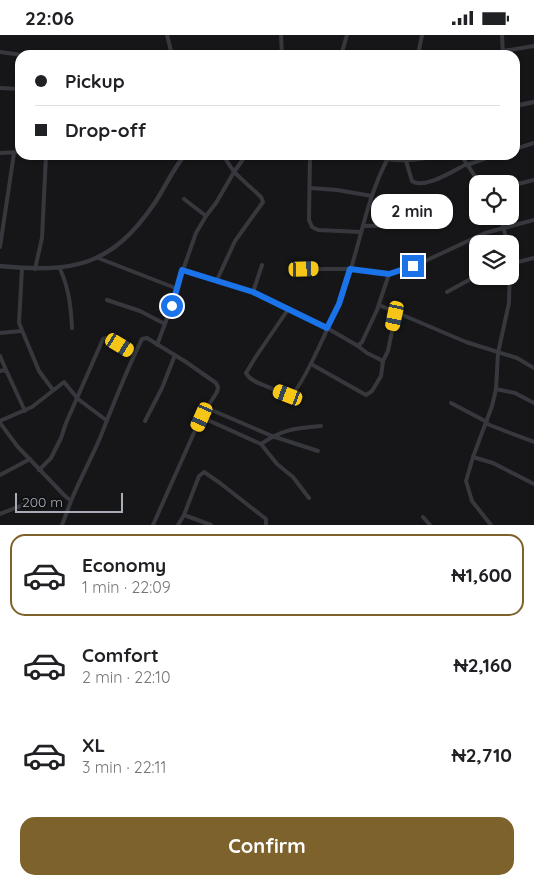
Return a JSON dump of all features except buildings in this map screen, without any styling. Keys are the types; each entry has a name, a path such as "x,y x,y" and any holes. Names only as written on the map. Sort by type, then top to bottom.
{"street":[{"path":"167,35 171,50"},
{"path":"281,35 282,50"},
{"path":"342,50 347,35"},
{"path":"419,50 422,35"},
{"path":"502,35 502,50"},
{"path":"516,50 534,46"},
{"path":"0,53 15,54"},
{"path":"0,88 15,89"},
{"path":"520,105 534,102"},
{"path":"520,147 534,143"},
{"path":"0,153 14,153 0,247"},
{"path":"35,269 43,229 46,160"},
{"path":"0,266 60,269 83,264 98,258 123,239 141,221 156,201 181,160"},
{"path":"217,280 235,241 262,202 261,197 234,172 226,160"},
{"path":"157,345 196,233 242,160"},
{"path":"310,160 309,220 312,227 318,230 361,232"},
{"path":"289,308 246,371 247,375 263,385 290,395 294,393 311,364 339,304 372,196 387,160 412,160"},
{"path":"464,160 474,175"},
{"path":"406,161 412,181 420,185 480,160"},
{"path":"519,184 534,180"},
{"path":"310,188 372,196"},
{"path":"184,199 206,215"},
{"path":"304,269 350,269 389,274 423,262 485,233 534,220"},
{"path":"363,226 408,225"},
{"path":"503,225 506,235"},
{"path":"98,258 178,289"},
{"path":"519,262 534,258"},
{"path":"253,292 262,265"},
{"path":"22,268 18,318 21,331 39,371 53,390"},
{"path":"60,269 70,300 72,329"},
{"path":"182,270 253,292 289,308 383,361"},
{"path":"358,346 362,342 379,305 389,274"},
{"path":"447,292 469,280"},
{"path":"492,525 476,507 467,488 467,476 487,423 496,389 498,353 509,303 509,285"},
{"path":"107,300 140,311 165,324"},
{"path":"379,305 466,342 517,358 534,368"},
{"path":"311,364 366,395 372,391 381,376 383,361 388,351 397,313"},
{"path":"0,333 21,331"},
{"path":"40,470 51,458 61,439 69,416 103,339 106,337 135,354"},
{"path":"62,525 106,420 144,337 175,355 217,385 217,392 202,417 154,525"},
{"path":"145,421 162,388 175,355"},
{"path":"0,356 25,411"},
{"path":"0,371 6,371"},
{"path":"71,501 11,439 0,422 25,411 64,382 78,399 106,420"},
{"path":"496,389 515,393 534,403"},
{"path":"451,403 487,423 534,442"},
{"path":"207,408 272,436 318,451"},
{"path":"202,417 261,444 274,461 293,477 309,498"},
{"path":"261,444 272,436 293,428 321,426"},
{"path":"473,457 493,463 534,483"},
{"path":"0,475 30,459"},
{"path":"178,525 184,515 199,476 204,472 266,519 266,525"},
{"path":"0,514 38,499"},
{"path":"184,515 211,525"},
{"path":"423,517 430,525"}],"route":[{"path":"172,306 182,270 253,292 327,328 339,304 350,269 389,274 413,266"}]}
